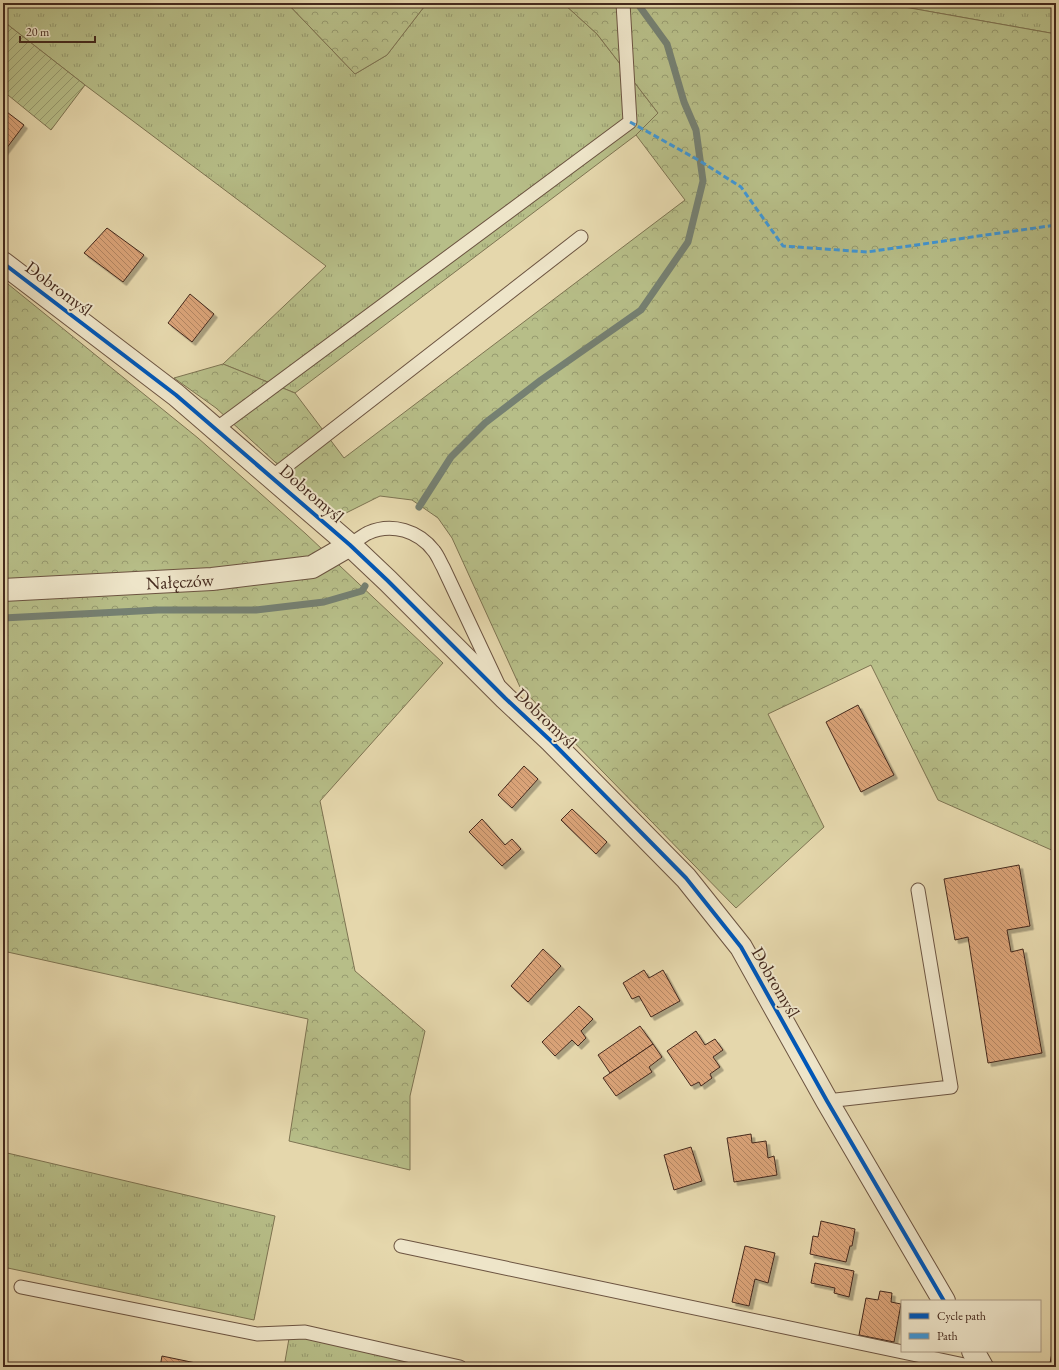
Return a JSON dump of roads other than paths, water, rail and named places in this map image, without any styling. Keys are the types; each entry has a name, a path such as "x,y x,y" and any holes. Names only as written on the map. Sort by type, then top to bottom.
{"street":[{"name":"Dobromyśl","path":"3,263 176,395 350,544 505,698 551,741 686,878 741,947 827,1102 943,1300"},
{"name":"Nałęczów","path":"3,590 212,579 312,567 350,544"},
{"path":"974,1352 982,1367"}],"lane":[{"path":"216,429 630,122 622,3"},
{"path":"272,477 580,237"},
{"path":"350,544 368,533 387,528 404,530 419,536 434,551 443,567 505,698"},
{"path":"827,1102 951,1087 918,890"},
{"path":"401,1246 901,1352"},
{"path":"21,1287 257,1334 305,1332 460,1367"},
{"path":"903,1352 974,1367"}],"waterway":[{"path":"419,507 451,457 485,423 541,380 641,310 688,242 703,181 696,130 684,102 667,44 640,7"},
{"path":"3,618 158,610 256,610 324,602 362,591 365,586"}]}
